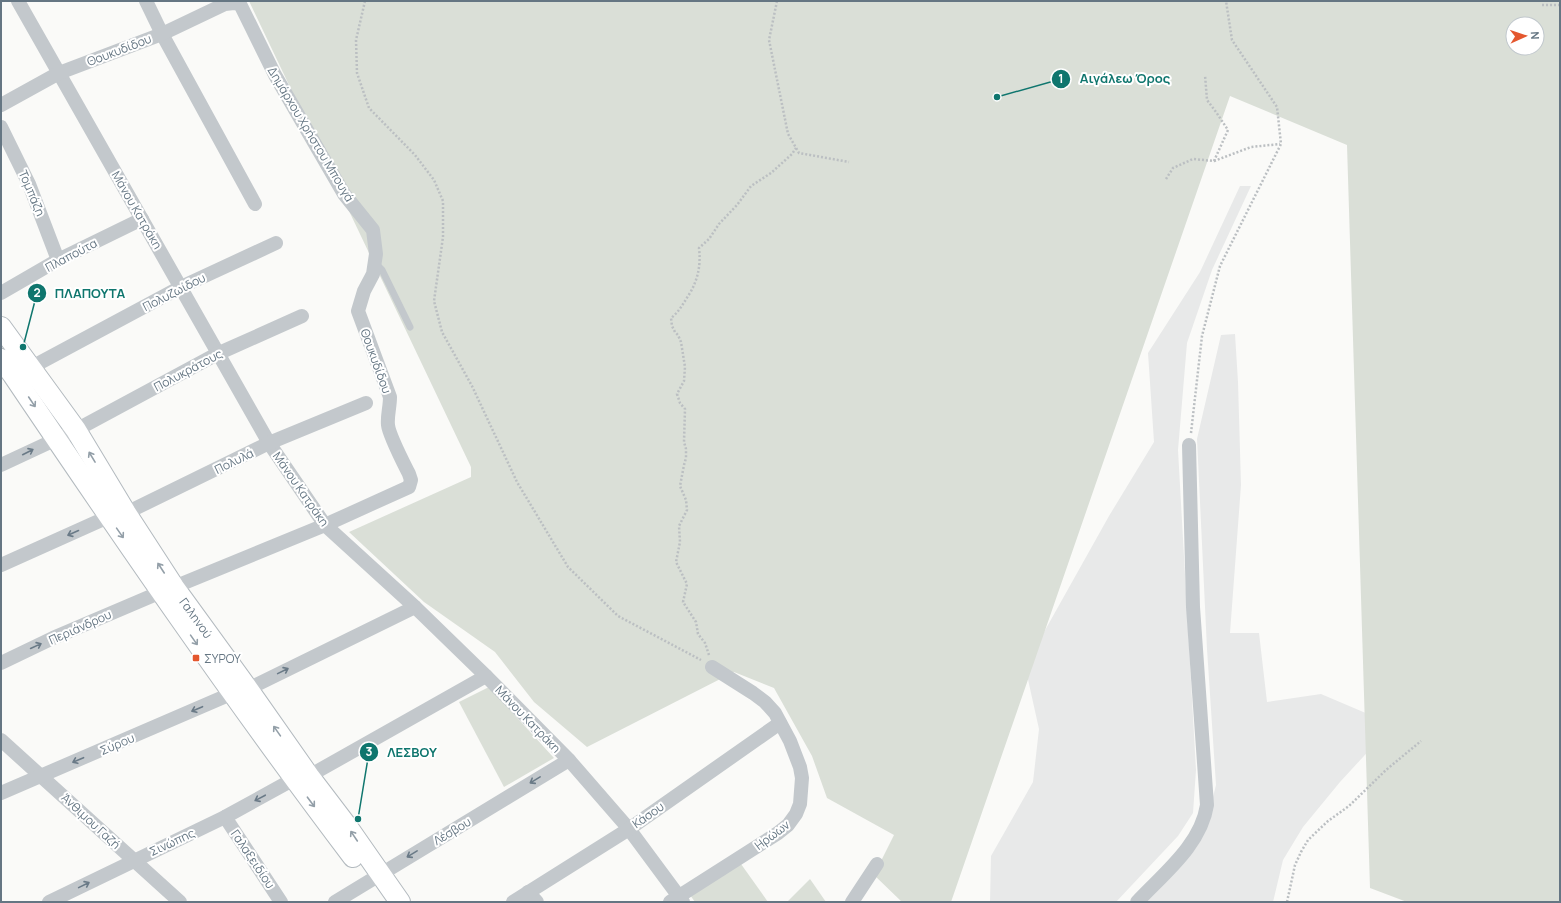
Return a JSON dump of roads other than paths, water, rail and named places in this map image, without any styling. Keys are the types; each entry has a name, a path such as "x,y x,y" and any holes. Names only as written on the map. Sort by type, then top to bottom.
{"street":[{"name":"Μάνου Κατράκη","path":"18,1 269,443 325,525 486,676 569,760 629,829 677,900"},
{"path":"146,1 162,34 255,204"},
{"name":"Θουκυδίδου","path":"1,105 59,73 162,34 225,4 240,4"},
{"name":"Δημάρχου Χρήστου Μπουγά","path":"240,4 275,75 344,194 373,230 376,254 375,262"},
{"name":"Τομπάζη","path":"1,127 29,184 58,260"},
{"name":"Πλαπούτα","path":"1,293 58,260 142,219"},
{"name":"Πολυζωίδου","path":"15,374 181,287 276,242"},
{"name":"Θουκυδίδου","path":"325,525 397,494 409,487 411,480 388,427 390,397 358,311 364,291 373,274 375,262"},
{"name":"Πολυκράτους","path":"56,438 76,430 218,354 302,316"},
{"name":"Γαληνού","path":"1,327 15,374 56,438 117,515 167,590 241,691 301,778 347,826 375,877 385,902"},
{"name":"Γαληνού","path":"1,359 15,374 76,430 117,515"},
{"name":"Πολυλά","path":"1,565 117,515 269,443 366,403"},
{"path":"1,465 56,438"},
{"path":"1137,902 1182,854 1199,831 1203,824 1207,805 1193,606 1189,445"},
{"name":"Περιάνδρου","path":"1,663 53,638 325,525"},
{"name":"Σύρου","path":"1,793 241,691 415,608"},
{"name":"Ηρώων","path":"677,900 778,833 788,825 796,814 800,804 802,778 800,767 790,741 775,713 765,702 753,693 710,666"},
{"name":"Σινώπης","path":"49,902 301,778 486,676"},
{"name":"Κάσου","path":"513,902 533,897 780,723"},
{"name":"Άνθιμου Γαζή","path":"1,740 180,902"},
{"name":"Λέσβου","path":"335,902 569,760"},
{"name":"Γαλαξειδίου","path":"224,817 281,902"},
{"path":"852,902 877,864"},
{"name":"Γαληνού","path":"375,877 400,902"}],"lane":[{"path":"375,262 382,270 410,327"}],"place":[{"name":"Αιγάλεω Όρος","path":"997,97"},
{"name":"ΠΛΑΠΟΥΤΑ","path":"23,347"},
{"name":"ΣΥΡΟΥ","path":"196,658"},
{"name":"ΛΕΣΒΟΥ","path":"358,819"}]}
